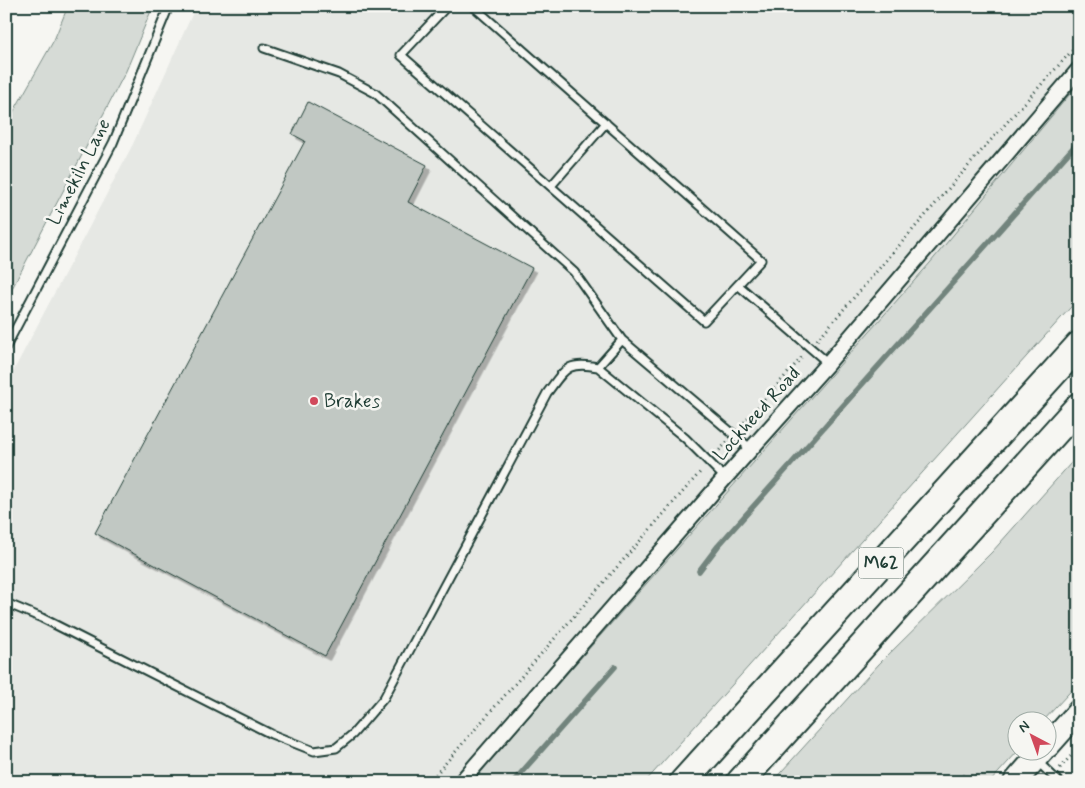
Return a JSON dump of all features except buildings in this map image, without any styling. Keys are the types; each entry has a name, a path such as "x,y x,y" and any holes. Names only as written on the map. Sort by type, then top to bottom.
{"highway":[{"name":"M62","path":"684,782 1079,345"},
{"name":"M62","path":"740,782 1079,406"}],"main road":[{"path":"1058,734 1079,711"},
{"path":"1015,782 1035,760"}],"street":[{"name":"Lockheed Road","path":"461,782 725,478 828,364 1079,70"}],"lane":[{"name":"Limekiln Lane","path":"6,347 114,143 169,6"},
{"path":"447,6 401,55 704,321 760,260 474,6"},
{"path":"264,48 339,74 374,93 574,272 622,340 751,449"},
{"path":"551,186 606,123"},
{"path":"738,285 828,364"},
{"path":"598,367 622,340"},
{"path":"6,603 42,618 271,734 314,751 336,748 353,734 384,698 547,393 566,368 582,364 598,367 685,438 725,478"},
{"path":"1046,760 1053,776 1059,782"}],"path":[{"path":"821,334 1079,42"},
{"path":"429,782 798,361"},
{"path":"1053,776 1079,747"}],"shaded area":[{"path":"68,6 153,6 126,71 6,300 6,125 54,40"},
{"path":"196,6 1079,6 1079,192 592,782 6,782 6,385 133,144"},
{"path":"1079,83 1079,298 645,782 471,782 930,263"},
{"path":"1079,454 1079,682 1053,710 1008,710 1008,760 1010,760 990,782 973,782 963,774 956,782 772,782 879,664 992,552"}],"waterway":[{"path":"699,571 718,546 1079,141"},
{"path":"513,782 615,667"}],"place":[{"name":"Brakes","path":"314,401"}]}
